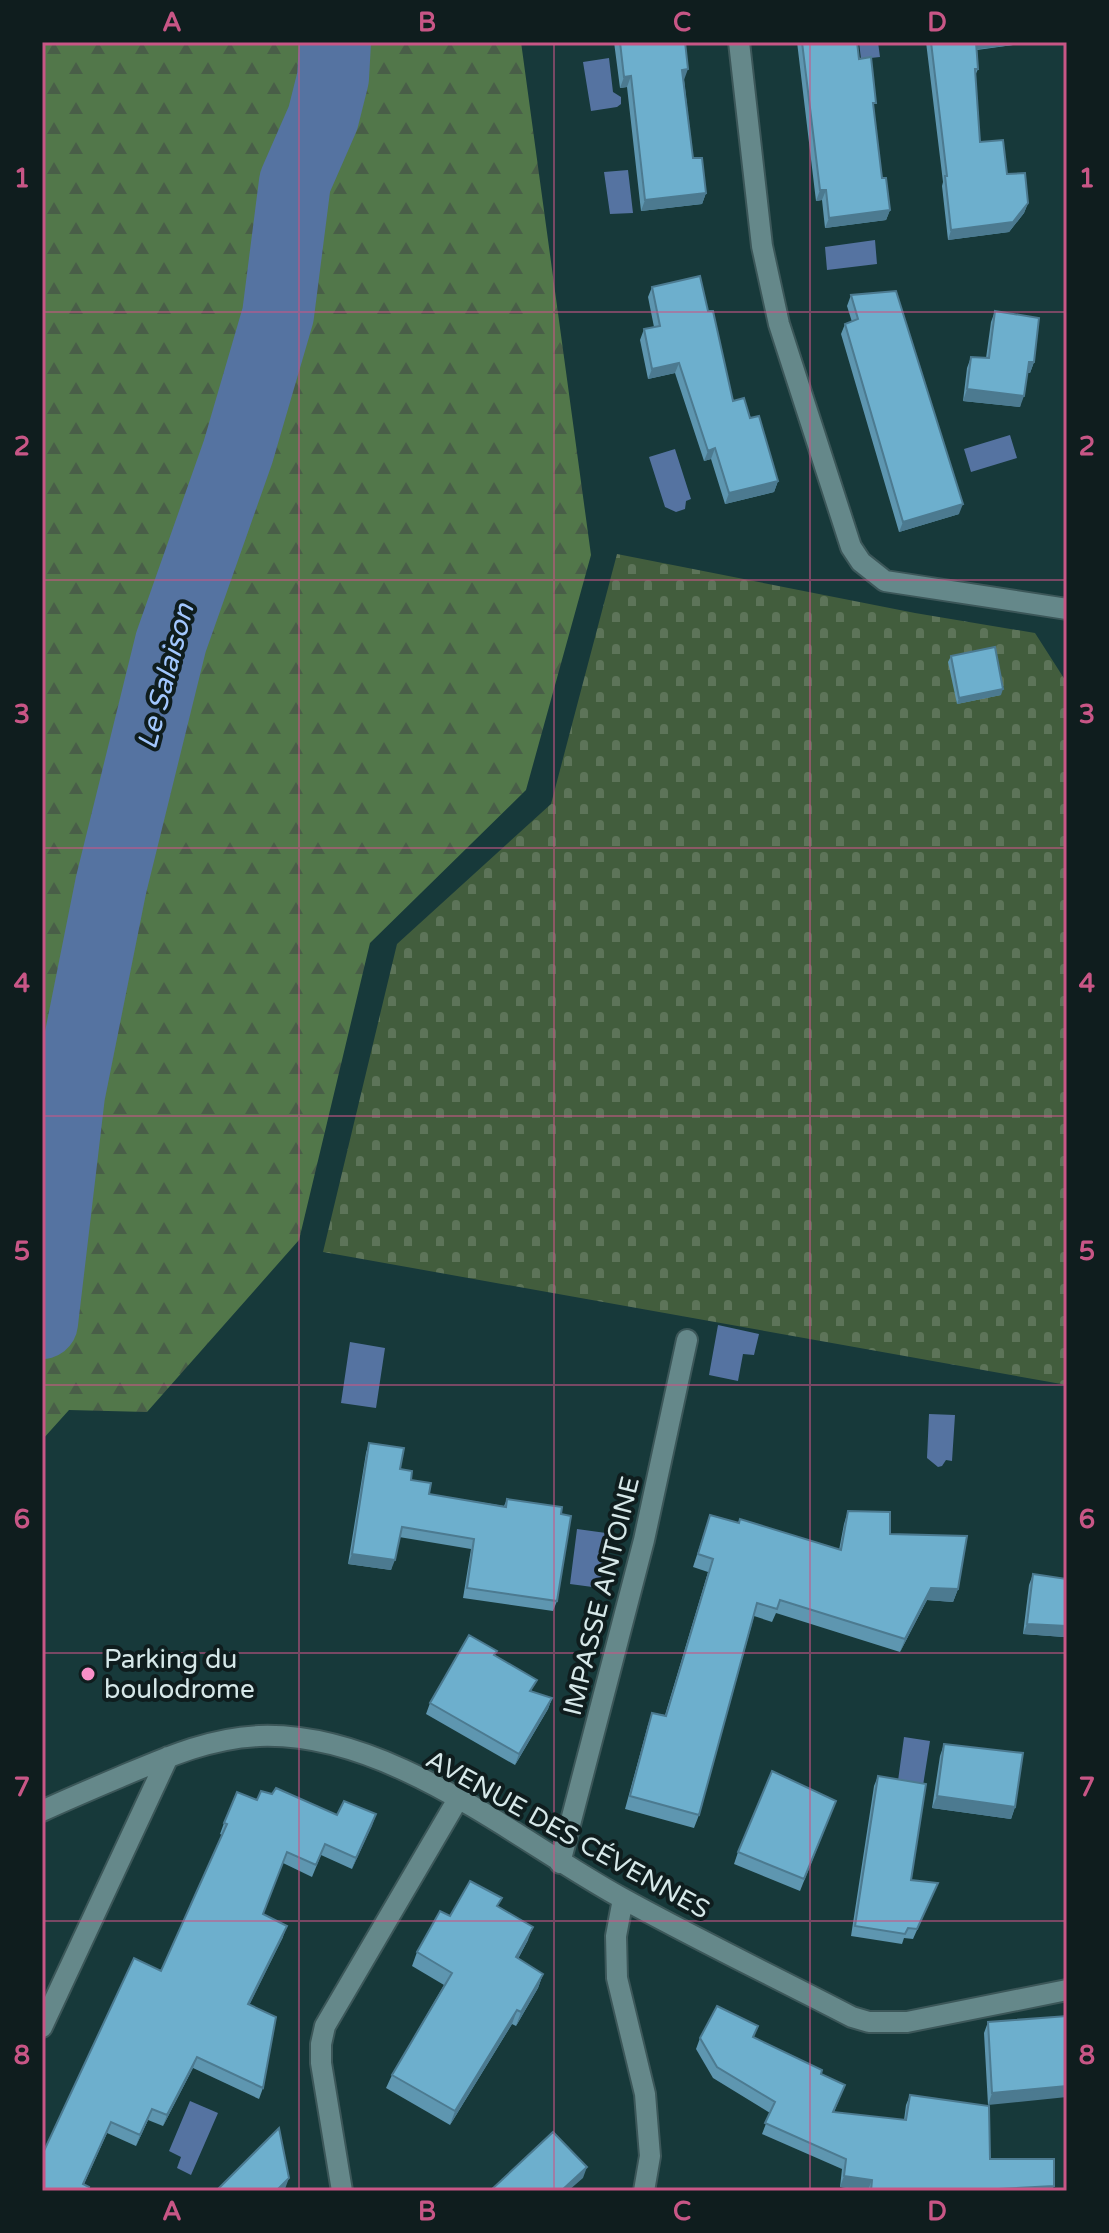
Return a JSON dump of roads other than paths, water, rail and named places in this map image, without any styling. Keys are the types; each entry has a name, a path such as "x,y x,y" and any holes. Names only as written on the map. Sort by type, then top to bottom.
{"street":[{"path":"739,42 762,246 779,324 851,547 861,562 885,581 1067,609"},
{"name":"IMPASSE ANTOINE","path":"560,1863 644,1540 687,1340"},
{"name":"AVENUE DES CÉVENNES","path":"42,1811 212,1741 260,1736 304,1740 348,1749 389,1764 458,1799 623,1899 852,2017 869,2022 907,2022 1067,1990"},
{"path":"42,2027 168,1757"},
{"path":"342,2191 321,2063 325,2026 458,1799"},
{"path":"623,1899 616,1936 617,1978 645,2094 650,2156 644,2191"}],"water":[{"path":"859,42 878,42 880,57 861,59"},
{"path":"609,58 613,92 621,97 621,104 591,111 583,62"},
{"path":"628,170 633,213 610,214 604,172"},
{"path":"875,240 877,264 827,270 825,247"},
{"path":"1010,435 1017,458 971,472 964,449"},
{"path":"675,449 691,499 686,501 685,509 676,512 665,507 649,457"},
{"path":"718,1325 759,1334 754,1355 743,1354 738,1381 709,1375"},
{"path":"350,1342 385,1348 376,1408 341,1403"},
{"path":"929,1414 955,1415 952,1461 946,1460 938,1467 927,1458"},
{"path":"577,1529 606,1533 600,1588 570,1584"},
{"path":"904,1737 930,1741 922,1792 897,1788"},
{"path":"190,2101 218,2113 191,2175 177,2168 181,2157 169,2151"}],"waterway":[{"name":"Le Salaison","path":"42,1323 69,1095 111,885 171,642 238,452 278,315 295,182 323,118 333,78 335,42"}],"place":[{"name":"Parking du boulodrome","path":"88,1674"}]}
